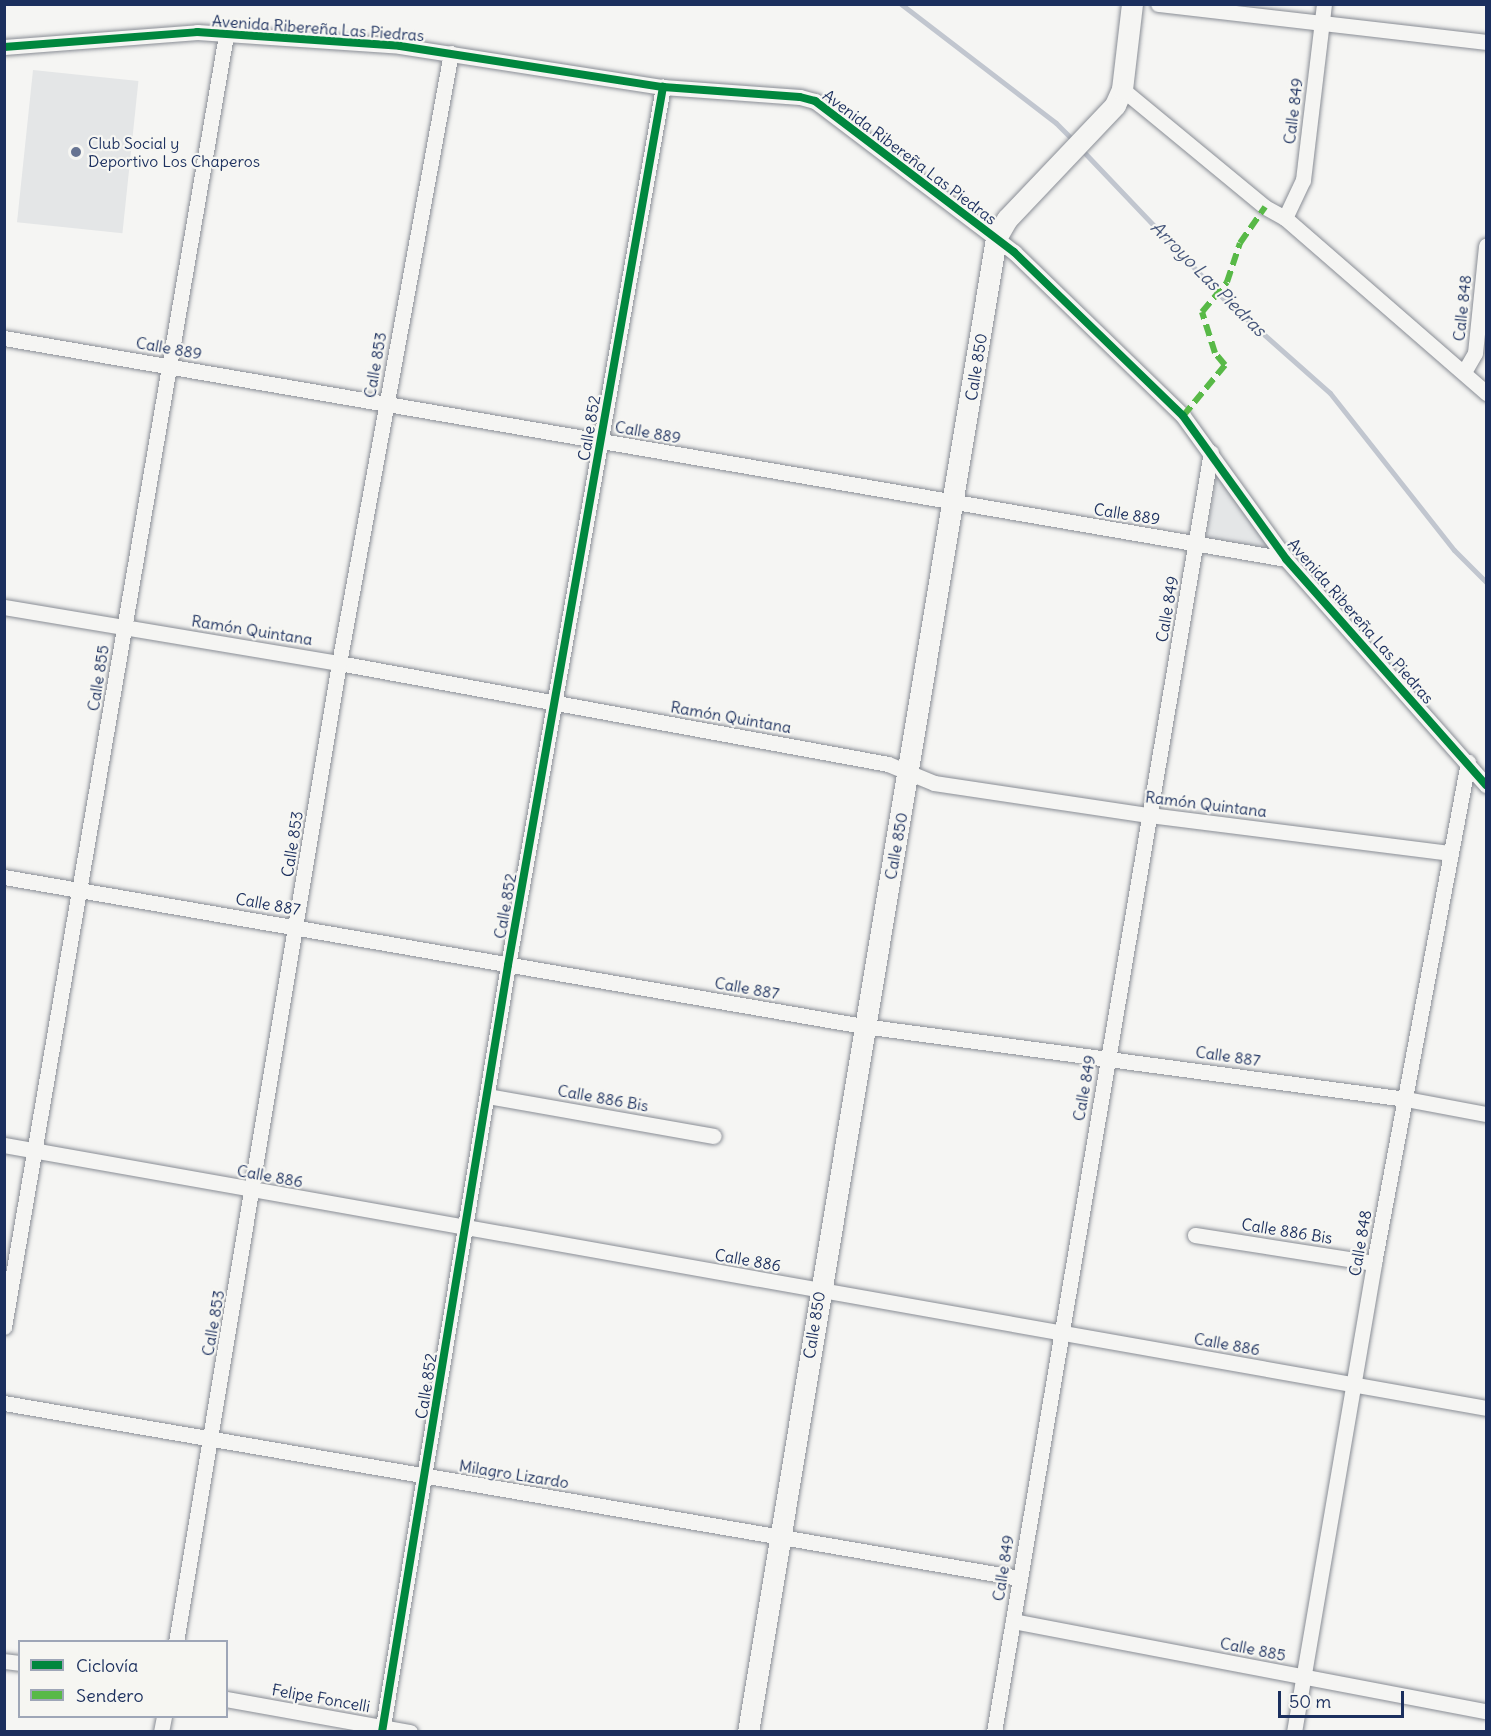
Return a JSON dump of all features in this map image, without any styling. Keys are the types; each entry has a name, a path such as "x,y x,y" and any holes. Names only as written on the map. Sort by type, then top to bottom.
{"main road":[{"name":"Calle 850","path":"748,1731 863,1026 910,772 955,502 996,238 1007,219 1115,105 1122,89 1132,4"}],"street":[{"path":"1158,4 1322,26 1486,42"},
{"name":"Calle 849","path":"1285,218 1303,180 1324,4"},
{"name":"Avenida Ribereña Las Piedras","path":"4,47 176,33 226,34 400,46 663,87 800,97 815,101 996,238 1174,408 1211,452 1286,559 1486,785"},
{"name":"Calle 855","path":"4,1327 81,891 226,34"},
{"name":"Calle 853","path":"176,1640 254,1191 339,663 451,53"},
{"name":"Calle 852","path":"382,1729 508,965 663,87"},
{"path":"1122,89 1264,207 1285,218 1486,393"},
{"name":"Calle 848","path":"1464,372 1475,353 1486,246"},
{"name":"Calle 889","path":"4,338 387,402 600,442 1286,559"},
{"name":"Calle 849","path":"994,1731 1018,1578 1211,452"},
{"name":"Ramón Quintana","path":"4,607 339,663 888,764 934,783 1149,815 1450,854"},
{"name":"Calle 848","path":"1294,1731 1356,1384 1374,1263 1468,762"},
{"name":"Calle 887","path":"4,877 863,1026 1406,1099 1486,1114"},
{"name":"Calle 886 Bis","path":"487,1096 713,1136"},
{"name":"Calle 886","path":"4,1145 464,1229 1486,1408"},
{"name":"Calle 886 Bis","path":"1195,1235 1374,1263"},
{"name":"Milagro Lizardo","path":"4,1403 425,1478 780,1535 1018,1578"},
{"name":"Calle 885","path":"1013,1621 1486,1711"},
{"name":"Felipe Foncelli","path":"228,1699 382,1729 410,1731"}],"shaded area":[{"name":"Club Social y Deportivo Los Chaperos","path":"33,70 138,81 122,233 17,222"},
{"path":"1221,476 1271,551 1206,539 1216,477"}],"waterway":[{"name":"Arroyo Las Piedras","path":"901,4 1056,123 1074,141"},
{"name":"Arroyo Las Piedras","path":"1080,148 1225,300 1330,393 1454,550 1486,582"}],"marked path":[{"path":"1183,416 1225,365 1215,353 1202,312 1227,282 1240,243 1265,207"}],"cycle path":[{"path":"4,47 197,32 400,46 663,87 800,97 815,101 1014,252 1183,416 1286,559 1486,785"},
{"path":"382,1732 508,965 663,87"}],"place":[{"name":"Club Social y Deportivo Los Chaperos","path":"76,152"}]}
